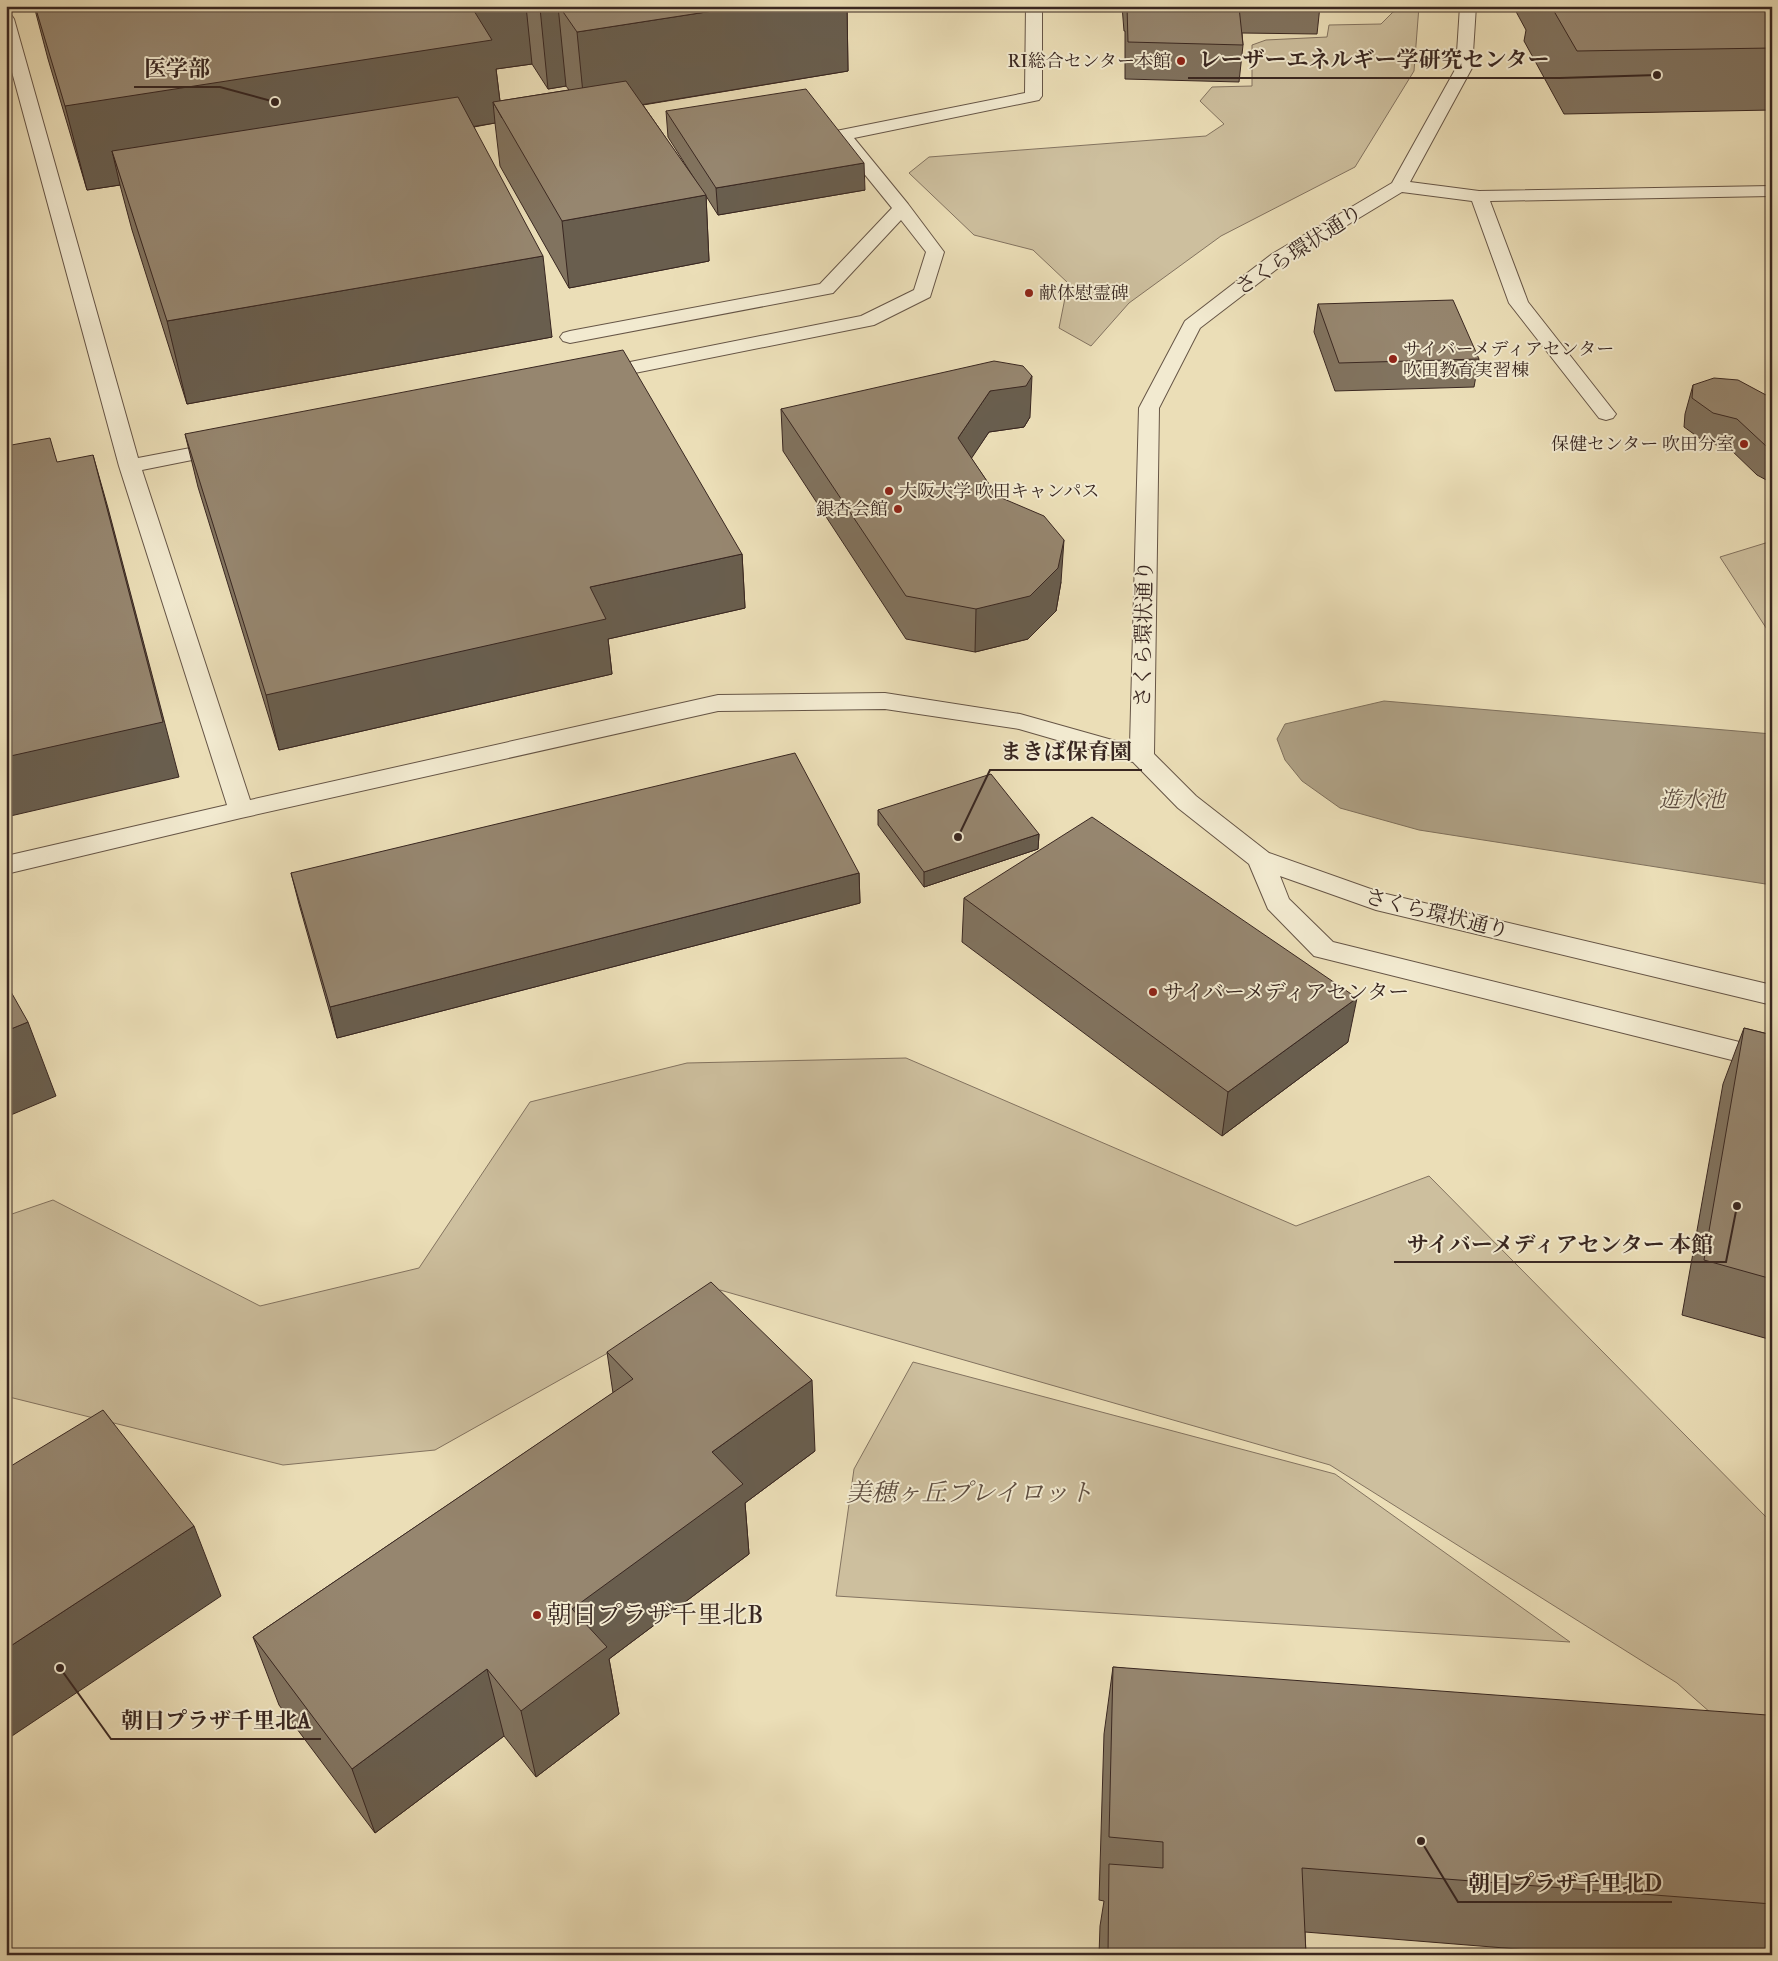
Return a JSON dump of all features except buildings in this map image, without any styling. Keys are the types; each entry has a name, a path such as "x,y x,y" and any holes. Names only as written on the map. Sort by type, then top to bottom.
{"lane":[{"path":"576,378 867,322 923,293 935,252 902,208 842,135 1033,96 1034,6"},
{"path":"1468,6 1464,68 1399,186 1479,196 1609,196 1772,190"},
{"path":"6,19 130,466 242,810"},
{"name":"さくら環状通り","path":"1399,186 1279,258 1192,325 1149,408 1142,756 1187,802 1260,858 1376,901 1772,995"},
{"path":"1479,196 1519,303 1606,414"},
{"path":"570,336 826,289 902,208"},
{"path":"130,466 246,443"},
{"path":"6,865 242,810 718,704 886,701 1020,722 1142,756"},
{"path":"1260,858 1277,903 1324,949 1772,1060"}],"green space":[{"path":"1412,6 1419,6 1414,71 1355,167 1221,236 1129,303 1091,346 1059,328 1068,283 1033,250 974,235 909,173 929,157 1206,136 1224,124 1200,101 1212,87 1252,86 1252,45 1266,40 1327,37 1329,25 1381,24 1393,12"},
{"path":"1772,541 1772,637 1720,557"},
{"path":"906,1058 1296,1226 1429,1176 1772,1523 1772,1767 1677,1683 1330,1465 720,1290 435,1450 283,1465 9,1397 6,1399 6,1216 53,1200 260,1306 419,1268 530,1102 687,1063"},
{"name":"美穂ヶ丘プレイロット","path":"913,1362 1335,1474 1570,1642 836,1596 854,1469"}],"water":[{"name":"遊水池","path":"1384,701 1772,734 1772,885 1419,830 1340,808 1302,781 1285,760 1277,739 1285,724"}],"place":[{"name":"RI総合センター本館","path":"1181,61"},
{"name":"レーザーエネルギー学研究センター","path":"1657,75"},
{"name":"医学部","path":"275,102"},
{"name":"献体慰霊碑","path":"1029,293"},
{"name":"サイバーメディアセンター 吹田教育実習棟","path":"1393,359"},
{"name":"保健センター 吹田分室","path":"1744,444"},
{"name":"大阪大学 吹田キャンパス","path":"889,491"},
{"name":"銀杏会館","path":"898,509"},
{"name":"まきば保育園","path":"958,837"},
{"name":"サイバーメディアセンター","path":"1153,992"},
{"name":"サイバーメディアセンター 本館","path":"1737,1206"},
{"name":"朝日プラザ千里北B","path":"537,1615"},
{"name":"朝日プラザ千里北A","path":"60,1668"},
{"name":"朝日プラザ千里北D","path":"1421,1841"}]}
